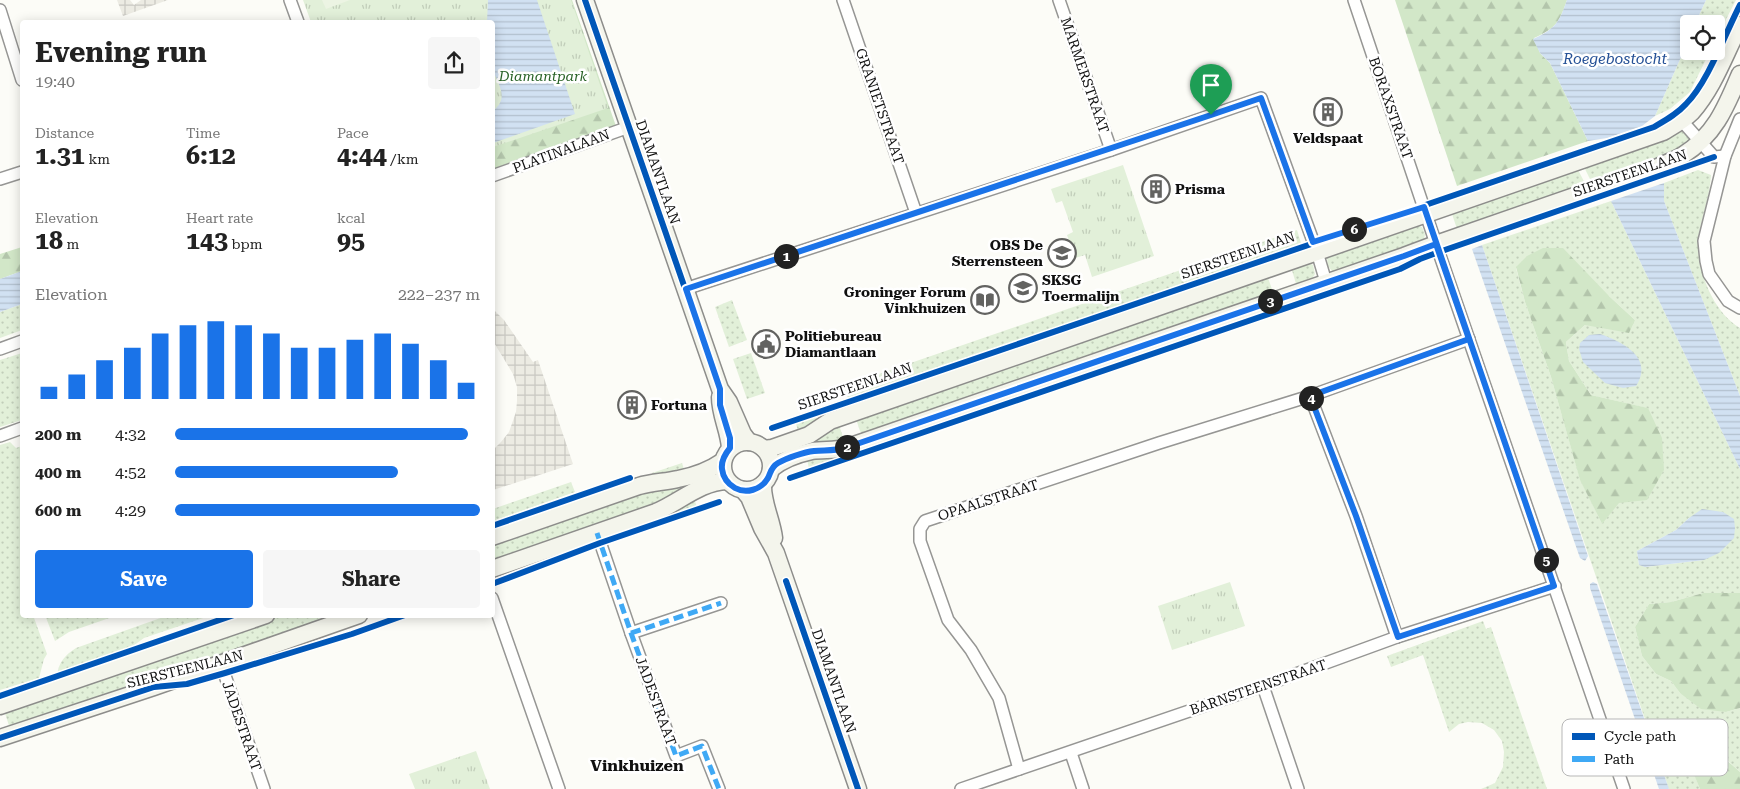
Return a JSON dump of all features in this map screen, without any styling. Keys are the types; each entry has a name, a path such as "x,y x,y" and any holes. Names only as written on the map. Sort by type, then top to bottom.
{"main road":[{"name":"DIAMANTLAAN","path":"585,0 720,389 729,402 742,434 756,445"},
{"name":"SIERSTEENLAAN","path":"756,445 772,448 809,435 830,421 1371,233 1427,216 1641,142 1682,121 1692,112 1711,84 1740,25"},
{"name":"SIERSTEENLAAN","path":"771,469 778,463 813,451 845,448 1658,167 1682,156 1701,141 1715,125 1740,74"},
{"name":"DIAMANTLAAN","path":"720,389 720,405 730,438 726,455"},
{"path":"495,536 652,482 687,477 714,467 726,455 739,443 756,445 769,457 771,469 769,477 754,490 743,490 734,487 727,481 723,472 726,455"},
{"path":"495,568 666,508 692,491 718,482 727,481"},
{"name":"DIAMANTLAAN","path":"763,484 762,493 772,525 776,553"},
{"name":"DIAMANTLAAN","path":"743,490 749,497 762,528 776,553 858,789"},
{"name":"SIERSTEENLAAN","path":"0,706 257,618"},
{"name":"SIERSTEENLAAN","path":"0,738 221,664 350,618"}],"street":[{"path":"290,0 297,20"},
{"name":"GRANIETSTRAAT","path":"843,0 916,213"},
{"name":"MARMERSTRAAT","path":"1059,0 1110,150"},
{"name":"BORAXSTRAAT","path":"1354,0 1600,719"},
{"path":"0,10 20,74"},
{"path":"686,289 1110,150 1261,98 1317,252 1326,282"},
{"path":"1740,119 1725,156 1704,241 1709,274 1728,301 1740,308"},
{"name":"SIERSTEENLAAN","path":"1682,121 1714,157 1725,156"},
{"name":"PLATINALAAN","path":"495,175 629,126"},
{"path":"0,179 20,173"},
{"name":"OPAALSTRAAT","path":"1019,769 999,698 971,650 948,620 920,541 920,529 926,521 1159,443 1310,396 1469,339"},
{"path":"0,349 20,342"},
{"path":"1310,396 1356,516 1398,637"},
{"path":"0,436 20,429"},
{"name":"JADESTRAAT","path":"596,532 676,756 702,746 719,789"},
{"name":"BARNSTEENSTRAAT","path":"961,789 1263,686 1398,637 1554,586"},
{"path":"631,634 721,603"},
{"path":"495,607 558,789"},
{"name":"JADESTRAAT","path":"221,664 264,789"},
{"path":"1263,686 1298,789"},
{"path":"1071,752 1083,789"},
{"name":"BORAXSTRAAT","path":"1620,776 1624,789"}],"green space":[{"name":"Diamantpark","path":"303,0 571,0 608,108 495,146 495,20 310,20"},
{"path":"322,0 350,0 326,9"},
{"path":"537,0 572,0 617,129 495,171 495,133"},
{"path":"1395,0 1567,0 1556,24 1534,38 1540,53 1550,63 1588,141 1457,186"},
{"path":"1706,0 1736,0 1725,21 1725,15 1699,15"},
{"path":"1680,59 1706,60 1690,92 1670,109 1655,116"},
{"path":"1680,131 1685,133 1689,139 1688,146 1593,185 1583,165"},
{"path":"1123,165 1154,256 1092,277 1085,255 1075,258 1067,235 1073,232 1062,201 1056,203 1051,189"},
{"path":"1577,168 1587,187 1458,232 1451,211"},
{"path":"1698,170 1711,175 1698,238 1700,265 1715,301 1730,321 1740,328 1740,396 1664,201 1664,183"},
{"path":"1611,201 1740,469 1740,593 1703,593 1671,602 1649,604 1635,627 1642,656 1656,674 1671,681 1680,693 1726,712 1740,708 1740,772 1728,761 1728,719 1645,719 1482,245","holes":["1516,268 1609,296 1635,320 1585,325 1566,342 1569,361 1591,395 1647,408 1602,524 1580,479 1551,377 1525,302","1689,518 1703,560 1646,567 1639,565 1637,551 1676,530"]},
{"path":"1414,224 1422,227 1425,234 1424,240 1339,273 1332,271 1328,266 1327,258 1333,252"},
{"path":"1297,230 1301,243 848,398 844,386"},
{"path":"20,248 20,272 0,279 0,254"},
{"path":"1543,248 1563,248 1635,320 1629,333 1585,325 1566,342 1569,361 1591,395 1648,408 1662,438 1664,470 1647,500 1619,503 1602,524 1580,480 1551,377 1525,302 1516,267 1527,256"},
{"path":"1308,262 1313,265 1315,274 1310,282 1297,287 1291,267"},
{"path":"1267,275 1274,295 863,435 860,431 855,416"},
{"path":"732,300 747,340 729,347 715,307"},
{"path":"20,305 20,331 0,338 0,312"},
{"path":"751,353 765,393 747,399 733,359"},
{"path":"20,354 20,421 0,427 0,360"},
{"path":"816,417 817,420 799,434 796,424"},
{"path":"838,422 845,443 809,445 809,441"},
{"path":"10,442 16,448 20,447 20,618 34,618 47,654 39,678 0,690 0,445"},
{"path":"837,455 838,458 809,468 807,460"},
{"path":"682,463 685,472 653,476 652,473"},
{"path":"571,482 575,492 495,520 495,508"},
{"path":"689,483 690,487 672,498 495,562 495,540 647,488"},
{"path":"693,496 697,507 656,521 659,515"},
{"path":"1230,582 1245,626 1172,650 1158,606"},
{"path":"1703,593 1740,593 1740,708 1726,712 1701,709 1680,693 1671,681 1656,674 1642,656 1635,627 1649,604 1671,602"},
{"path":"46,618 109,618 69,632 55,641"},
{"path":"161,618 203,618 144,638 126,651 57,675 63,659 76,648"},
{"path":"270,618 333,618 10,729 4,710"},
{"path":"1483,621 1486,629 1491,627 1547,789 1481,789 1495,783 1503,767 1504,752 1502,741 1494,730 1482,723 1468,722 1459,724 1449,732 1423,655 1391,667 1387,656"},
{"path":"476,751 490,789 415,789 409,774"},
{"path":"1728,761 1740,772 1740,789 1700,789 1695,776 1728,776"},
{"path":"1665,776 1695,776 1700,789 1669,789"}],"shaded area":[{"path":"117,0 130,0 134,5 141,0 168,0 123,16"},
{"path":"495,311 504,320 533,362 538,360 573,464 495,489 495,448 509,432 516,412 517,387 513,374 495,344"}],"water":[{"path":"488,0 537,0 575,114 495,142 495,109 502,95 495,74 495,20 487,20"},
{"name":"Roegebostocht","path":"1567,0 1706,0 1699,15 1680,15 1680,59 1655,116 1642,126 1607,138 1588,141 1550,63 1540,53 1533,39 1551,28 1559,20"},
{"path":"1664,183 1664,201 1740,396 1740,469 1611,201"},
{"path":"1482,245 1588,556 1585,561 1580,558 1472,249"},
{"path":"20,272 20,305 0,312 0,279"},
{"path":"1600,334 1626,347 1639,359 1641,376 1636,386 1623,388 1605,383 1583,362 1579,349 1580,343 1589,335"},
{"path":"1702,509 1723,512 1734,519 1734,538 1719,553 1704,560 1645,567 1639,565 1637,551 1676,530"},
{"path":"1593,582 1597,584 1644,719 1635,719 1590,584"},
{"path":"1655,776 1664,776 1669,789 1659,789"}],"marked path":[{"path":"597,533 676,756 702,746 719,789"},
{"path":"631,633 721,603"}],"cycle path":[{"path":"585,0 707,352"},
{"path":"772,428 1654,127 1679,111 1694,95 1709,71 1740,5"},
{"path":"790,478 1400,269 1439,252 1714,157"},
{"path":"495,525 630,478"},
{"path":"495,583 600,543 719,502"},
{"path":"786,581 858,789"},
{"path":"0,696 225,618"},
{"path":"0,738 154,687 187,684 352,634 397,618"}],"place":[{"name":"Veldspaat","path":"1328,112"},
{"name":"Prisma","path":"1156,189"},
{"name":"OBS De Sterrensteen","path":"1062,253"},
{"name":"SKSG Toermalijn","path":"1023,288"},
{"name":"Groninger Forum Vinkhuizen","path":"985,300"},
{"name":"Politiebureau Diamantlaan","path":"766,344"},
{"name":"Fortuna","path":"632,405"}],"district":[{"name":"Vinkhuizen","path":"637,765"}],"route":[{"path":"1261,98 1313,242 1424,207 1554,586 1398,637 1356,516 1310,396 1469,339 1436,244 845,448 813,451 791,458 778,463 771,469 767,480 754,490 738,489 726,479 722,464 726,452 730,448 730,438 720,405 720,389 686,289 1211,115 1261,98"}]}
